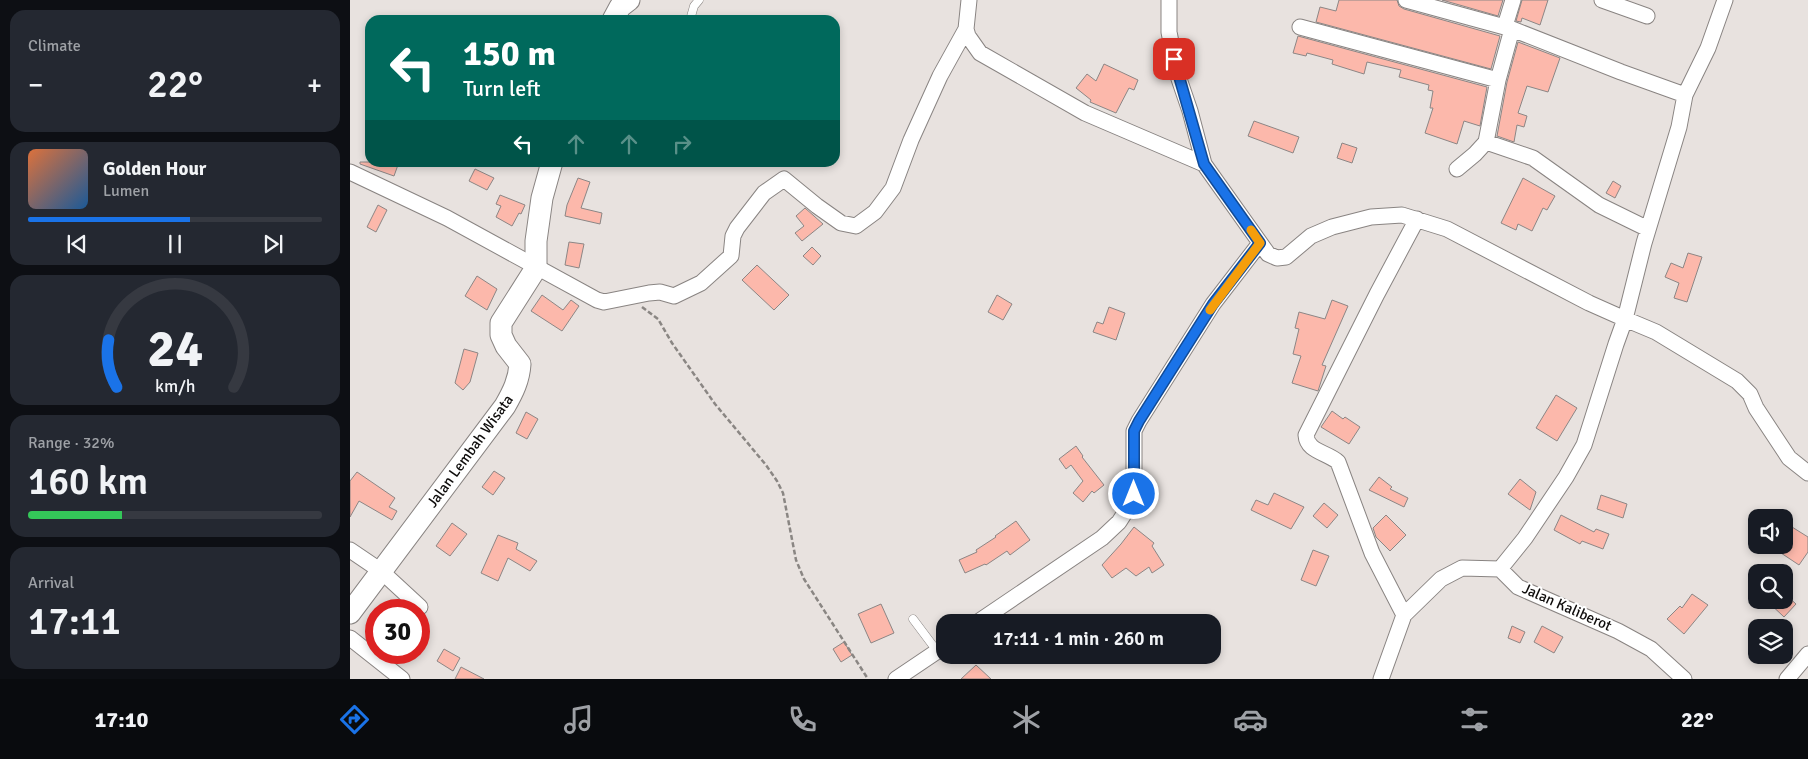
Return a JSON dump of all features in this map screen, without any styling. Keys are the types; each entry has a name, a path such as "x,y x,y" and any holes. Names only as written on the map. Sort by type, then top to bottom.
{"street":[{"path":"616,15 620,7 629,0"},
{"path":"969,0 966,28 968,36 980,53 1085,113 1204,164"},
{"path":"1169,0 1169,32 1177,73 1190,111 1204,164 1268,254 1277,258 1286,257 1311,236 1332,227 1371,217 1402,215 1447,229 1589,303 1656,332 1736,381 1750,394 1756,408 1788,458 1808,473"},
{"path":"1406,0 1509,28 1685,95"},
{"path":"1457,168 1475,154 1486,142 1513,0"},
{"path":"1602,0 1647,16"},
{"path":"1381,679 1404,615 1441,579 1462,568 1500,569 1525,538 1566,477 1584,445 1616,344 1626,319 1648,229 1679,127 1685,95 1708,48 1725,0"},
{"path":"1300,27 1498,80"},
{"path":"350,172 435,212 597,300 604,302 660,292 674,296 701,282 731,256 733,236 737,228 764,193 784,178 817,206 841,223 856,226 875,212 893,188 911,140 940,76 966,28"},
{"path":"1486,142 1533,158 1599,205 1648,229"},
{"path":"536,268 536,241 542,198 551,167"},
{"path":"1404,615 1372,553 1338,462 1331,456 1311,446 1307,441 1306,435 1417,219"},
{"path":"990,614 1102,538 1119,522 1134,494 1134,431 1139,421 1213,304 1260,243"},
{"name":"Jalan Lembah Wisata","path":"350,613 505,406 516,386 520,364 506,346 501,335 502,322 536,268"},
{"path":"350,550 381,571 411,599"},
{"name":"Jalan Kaliberot","path":"1500,569 1518,587 1618,631 1651,649 1684,679"},
{"path":"350,638 402,679"},
{"path":"896,679 936,651"},
{"path":"1787,679 1808,654"}],"lane":[{"path":"691,15 694,6 699,0"},
{"path":"913,620 936,643"}],"path":[{"path":"640,306 658,319 672,343 715,404 777,481 782,493 796,560 804,579 868,679"}],"building":[{"path":"1339,0 1397,0 1399,6 1404,9 1500,36 1491,69 1316,22 1320,7 1336,11"},
{"path":"1442,0 1503,0 1498,16"},
{"path":"1522,0 1548,0 1540,25 1522,18 1521,22 1516,21"},
{"path":"1298,36 1487,87 1480,126 1464,121 1457,144 1425,133 1433,108 1430,108 1433,91 1428,90 1429,85 1399,77 1401,70 1367,62 1364,74 1332,64 1333,60 1307,53 1306,56 1293,53"},
{"path":"1518,42 1560,58 1548,92 1527,86 1518,113 1527,116 1524,127 1517,125 1514,142 1497,136 1507,82"},
{"path":"1104,64 1138,80 1134,90 1129,88 1116,113 1090,102 1091,100 1076,88 1087,74 1096,81"},
{"path":"1254,121 1299,137 1293,153 1248,136"},
{"path":"1342,143 1357,148 1352,163 1337,158"},
{"path":"368,167 397,167 394,176"},
{"path":"475,169 494,178 487,190 469,181"},
{"path":"578,178 590,182 581,208 602,213 600,224 565,216 567,205"},
{"path":"1523,178 1555,196 1547,210 1543,208 1532,231 1518,224 1516,230 1501,223"},
{"path":"1613,181 1621,186 1615,198 1606,193"},
{"path":"500,195 525,205 512,226 496,217 501,206 496,204"},
{"path":"378,205 387,210 376,232 367,227"},
{"path":"805,208 823,224 802,241 795,233 804,226 796,216"},
{"path":"569,242 584,244 579,268 565,265"},
{"path":"812,247 821,256 813,265 803,256"},
{"path":"1688,253 1702,257 1687,302 1674,298 1679,283 1665,277 1671,263 1683,268"},
{"path":"757,265 789,295 774,310 742,280"},
{"path":"477,276 497,289 487,310 465,296"},
{"path":"542,295 563,310 571,300 579,306 562,331 531,311"},
{"path":"997,295 1012,304 1003,320 988,312"},
{"path":"1332,300 1348,306 1322,365 1326,366 1318,391 1292,383 1301,356 1293,354 1299,329 1295,328 1299,312 1325,319"},
{"path":"1109,307 1125,313 1116,340 1093,332 1097,322 1103,324"},
{"path":"464,349 478,353 470,382 463,390 455,383"},
{"path":"1556,395 1577,408 1557,441 1536,428"},
{"path":"1332,411 1360,427 1349,444 1321,427"},
{"path":"526,412 538,419 527,439 516,433"},
{"path":"1076,446 1082,457 1104,485 1094,493 1092,491 1083,502 1073,493 1083,481 1071,465 1066,469 1059,459"},
{"path":"494,471 505,478 493,495 482,487"},
{"path":"357,472 395,498 389,507 397,511 392,520 359,501 350,517 350,481"},
{"path":"1379,477 1392,487 1390,489 1408,498 1404,507 1369,490"},
{"path":"1520,479 1536,492 1530,510 1508,494"},
{"path":"1274,493 1304,507 1291,529 1251,510 1256,500 1268,505"},
{"path":"1601,495 1627,504 1623,518 1597,509"},
{"path":"1324,503 1338,515 1327,528 1313,516"},
{"path":"1386,515 1406,535 1390,551 1376,537 1373,528"},
{"path":"1561,515 1594,532 1596,529 1609,534 1603,549 1582,541 1580,544 1554,530"},
{"path":"1016,521 1030,540 1010,555 1007,551 986,565 965,573 959,560 977,552 976,550"},
{"path":"452,523 467,534 450,556 436,546"},
{"path":"1134,527 1154,543 1152,546 1164,565 1152,573 1149,567 1136,576 1126,568 1112,578 1102,565"},
{"path":"1793,528 1808,537 1808,552 1799,565 1782,554 1793,554"},
{"path":"498,535 518,543 516,549 537,561 530,571 508,558 498,581 481,573"},
{"path":"1313,550 1329,556 1316,586 1301,580"},
{"path":"1692,594 1708,605 1684,634 1667,619 1680,606 1682,608"},
{"path":"881,604 894,633 871,643 858,614"},
{"path":"1776,609 1791,609 1784,617"},
{"path":"1512,626 1525,632 1520,643 1508,638"},
{"path":"1542,626 1563,637 1554,653 1534,642"},
{"path":"844,642 852,655 841,662 833,649"},
{"path":"444,649 460,658 453,671 437,661"},
{"path":"976,665 991,679 961,679"},
{"path":"461,667 484,679 455,679"}],"slow traffic":[{"path":"1210,310 1225,287 1260,243 1251,230"}],"route":[{"path":"1134,494 1134,431 1139,421 1213,304 1260,243 1204,164 1174,59"}]}
